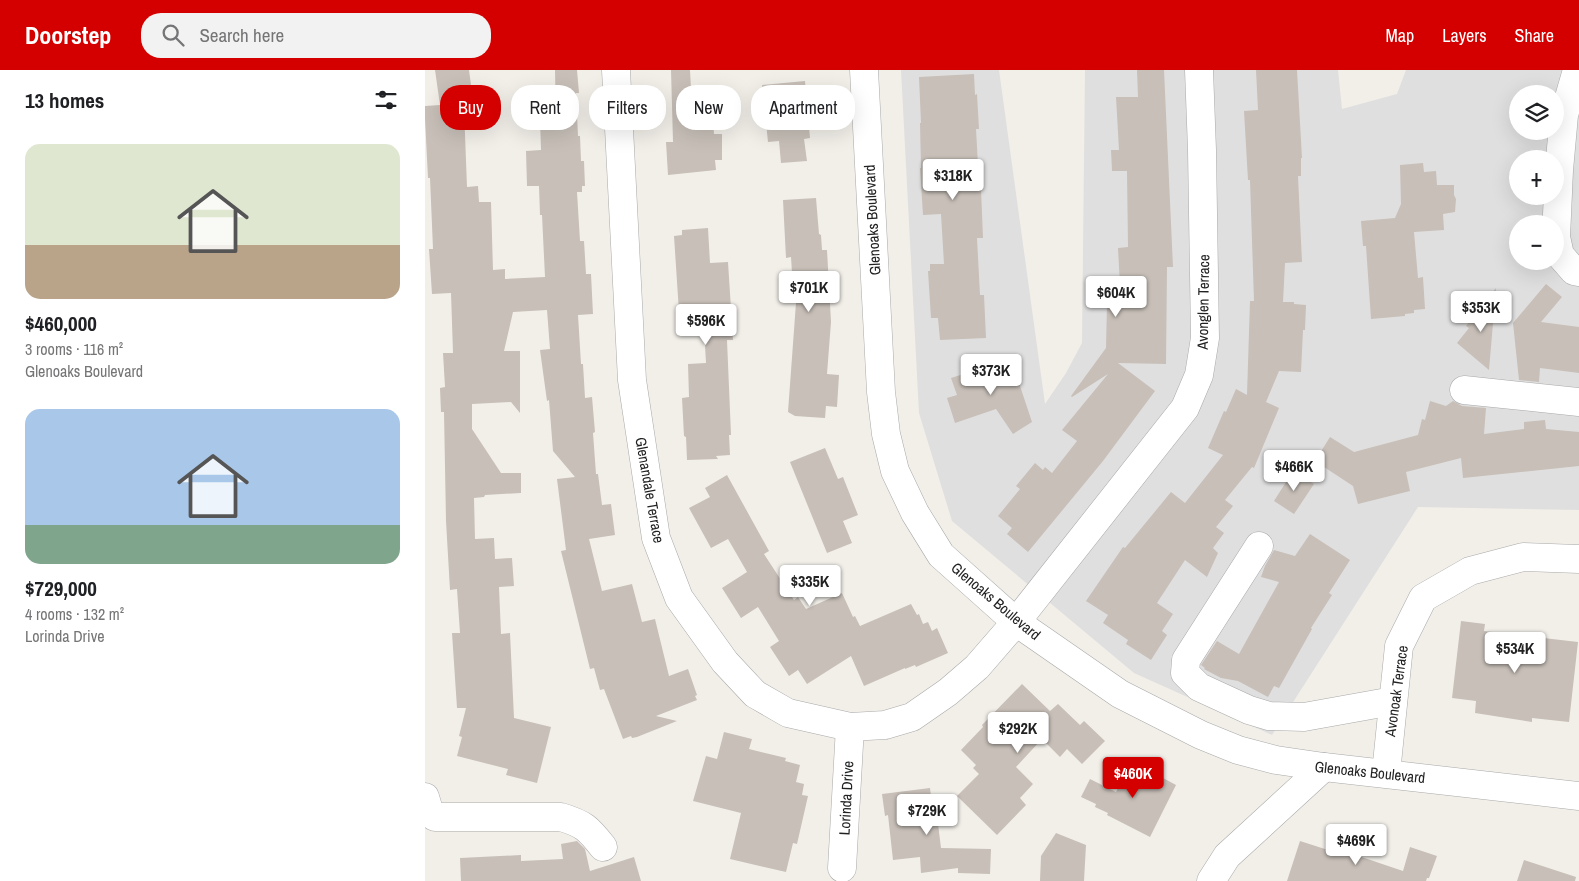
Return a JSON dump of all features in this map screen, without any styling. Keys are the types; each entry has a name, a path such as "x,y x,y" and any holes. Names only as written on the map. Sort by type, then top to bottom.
{"street":[{"name":"Glenandale Terrace","path":"616,70 632,380 656,538 679,598 725,662 755,694 788,713 850,727 885,725 912,716 949,692 977,667 1016,622"},
{"name":"Glenoaks Boulevard","path":"864,70 881,392 886,434 895,471 915,513 941,555 1016,622 1120,694 1201,735 1237,750 1275,760 1324,767 1579,796"},
{"name":"Avonglen Terrace","path":"1016,622 1185,408 1199,375 1205,338 1199,70"},
{"path":"1577,70 1564,115 1556,237 1560,255 1574,270 1579,272"},
{"path":"1464,390 1579,402"},
{"path":"1259,546 1186,660 1185,673 1199,686 1249,710 1269,716 1304,717 1393,701"},
{"name":"Avonoak Terrace","path":"1386,773 1399,646 1423,598 1470,571 1523,557 1579,559"},
{"name":"Lorinda Drive","path":"842,868 850,727"},
{"path":"1211,881 1227,856 1324,767"},
{"path":"425,797 430,814 435,817 561,817 576,821 590,830 603,847"}],"shaded area":[{"path":"901,70 999,70 1045,404 1066,373 1082,343 1085,70 1338,70 1342,109 1397,94 1406,70 1579,70 1579,510 1418,507 1272,735 1134,673 952,521 919,413"}],"building":[{"path":"435,70 469,70 471,85 440,85 440,105"},
{"path":"555,70 577,70 578,85 555,85"},
{"path":"671,70 690,70 691,85 676,85 676,130 714,130 714,134 722,134 722,160 715,160 716,170 668,175 666,142 673,142"},
{"path":"1137,70 1164,70 1173,267 1167,267 1166,364 1118,363 1155,391 1103,461 1028,552 1007,534 1012,528 998,516 1020,489 1016,486 1035,463 1043,470 1045,467 1052,473 1077,441 1062,430 1108,374 1071,396 1106,348 1107,304 1098,304 1099,285 1120,285 1118,248 1128,247 1127,171 1112,171 1111,150 1119,150 1116,97 1138,97"},
{"path":"1256,70 1297,70 1302,158 1301,176 1298,176 1302,262 1285,263 1283,302 1306,305 1301,372 1279,371 1266,402 1279,408 1254,468 1252,467 1225,500 1233,506 1216,527 1224,533 1213,548 1218,553 1207,577 1185,560 1157,603 1173,614 1162,631 1167,635 1151,660 1126,644 1128,640 1103,623 1108,615 1086,601 1123,547 1125,548 1171,492 1185,503 1223,455 1208,448 1236,389 1247,395 1250,301 1254,301 1250,180 1248,180 1244,111 1258,110"},
{"path":"974,74 979,129 976,129 978,165 980,164 983,238 977,238 980,295 984,295 986,338 940,340 938,318 931,318 928,271 930,271 930,264 944,264 941,214 923,215 920,168 919,77"},
{"path":"805,81 805,85 762,85"},
{"path":"440,105 440,130 465,130 467,187 478,186 479,202 491,202 493,270 505,269 505,279 545,277 539,186 527,186 526,151 541,150 540,130 578,130 578,136 580,136 581,161 584,161 585,186 582,186 582,192 577,192 580,241 584,241 586,274 591,274 593,314 578,315 581,364 583,364 585,398 592,397 596,474 598,474 602,505 611,504 615,535 589,539 602,591 632,584 642,622 655,619 669,676 688,669 697,695 695,696 697,700 656,716 677,721 637,737 632,738 631,736 623,739 604,689 600,690 594,668 590,669 561,551 566,550 557,479 575,477 553,451 549,400 547,401 540,350 550,349 547,310 513,312 504,351 520,351 520,413 511,402 472,404 472,429 501,473 521,473 521,493 485,495 484,497 474,498 475,539 494,538 495,559 512,558 514,586 499,587 501,634 510,633 514,718 551,727 537,783 506,775 508,769 457,756 462,737 459,736 466,708 457,708 452,633 460,633 457,589 450,590 446,521 444,412 441,412 440,388 445,387 443,353 453,353 451,293 432,294 429,249 433,249 425,106"},
{"path":"767,130 809,130 810,138 804,139 807,161 781,163 779,141 768,142"},
{"path":"1423,163 1424,172 1436,171 1437,185 1454,185 1456,199 1455,212 1443,214 1444,230 1414,232 1418,278 1423,277 1425,309 1414,310 1414,313 1405,314 1405,316 1371,319 1366,246 1363,246 1361,221 1395,218 1401,204 1400,165"},
{"path":"816,198 822,250 827,250 831,322 827,374 839,375 837,407 826,406 825,418 795,416 788,412 797,289 793,289 791,257 786,258 783,200"},
{"path":"708,228 710,263 728,262 733,340 727,340 731,435 729,435 730,455 716,456 718,459 687,460 682,398 689,397 688,364 706,363 703,311 679,312 674,236 682,235 682,230"},
{"path":"1546,284 1562,297 1541,322 1579,327 1579,373 1540,368 1539,382 1519,380 1513,323"},
{"path":"1496,288 1489,370 1457,343 1469,328 1466,326"},
{"path":"1011,359 1032,422 1013,434 996,409 955,423 947,398 957,395 951,378"},
{"path":"1430,401 1446,406 1453,401 1462,406 1486,408 1484,434 1524,429 1524,422 1545,420 1546,429 1579,432 1579,466 1463,478 1461,458 1406,472 1410,491 1358,504 1353,486 1315,461 1330,437 1354,452 1418,435 1422,419 1425,420"},
{"path":"825,448 838,479 843,477 858,515 843,521 852,543 827,553 790,462"},
{"path":"1293,471 1314,484 1294,514 1274,501"},
{"path":"727,475 769,551 764,554 794,600 798,597 806,609 842,593 853,617 855,616 860,626 911,604 917,615 919,614 923,624 928,622 932,631 937,628 948,653 916,667 915,665 905,668 864,686 851,656 807,684 798,670 789,676 770,647 779,641 758,607 741,618 722,588 747,572 728,539 711,548 689,508 710,497 705,488"},
{"path":"1310,534 1350,560 1329,593 1332,595 1311,628 1279,688 1274,686 1268,697 1238,681 1221,678 1204,669 1201,665 1217,641 1239,654 1279,582 1261,577 1274,550 1295,556"},
{"path":"1461,621 1485,624 1484,631 1578,642 1569,722 1532,718 1532,722 1475,713 1476,701 1452,698"},
{"path":"1022,684 1050,711 1058,704 1080,725 1084,721 1105,741 1082,764 1067,749 1060,757 1042,739 1016,767 1033,784 1020,798 1026,805 997,835 957,796 979,774 973,768 976,765 961,750 983,727 982,725"},
{"path":"724,732 752,739 749,749 786,758 785,761 800,765 796,782 804,784 802,795 808,796 797,844 793,843 786,872 730,859 741,813 693,801 706,756 717,759"},
{"path":"1130,765 1146,773 1147,771 1152,774 1152,772 1176,785 1150,837 1107,815 1108,813 1095,807 1096,804 1081,797 1090,779 1116,792"},
{"path":"930,788 934,820 937,816 941,848 991,849 990,874 958,873 958,868 921,873 920,857 893,860 888,815 885,816 882,794"},
{"path":"1056,833 1086,845 1084,881 1040,881 1041,856"},
{"path":"577,841 585,849 590,871 634,857 641,881 461,881 460,858 521,855 521,861 563,859 561,844"},
{"path":"1300,841 1328,850 1329,846 1403,871 1410,847 1437,856 1429,878 1426,881 1287,881"},
{"path":"1524,860 1576,877 1575,881 1517,881"}]}
